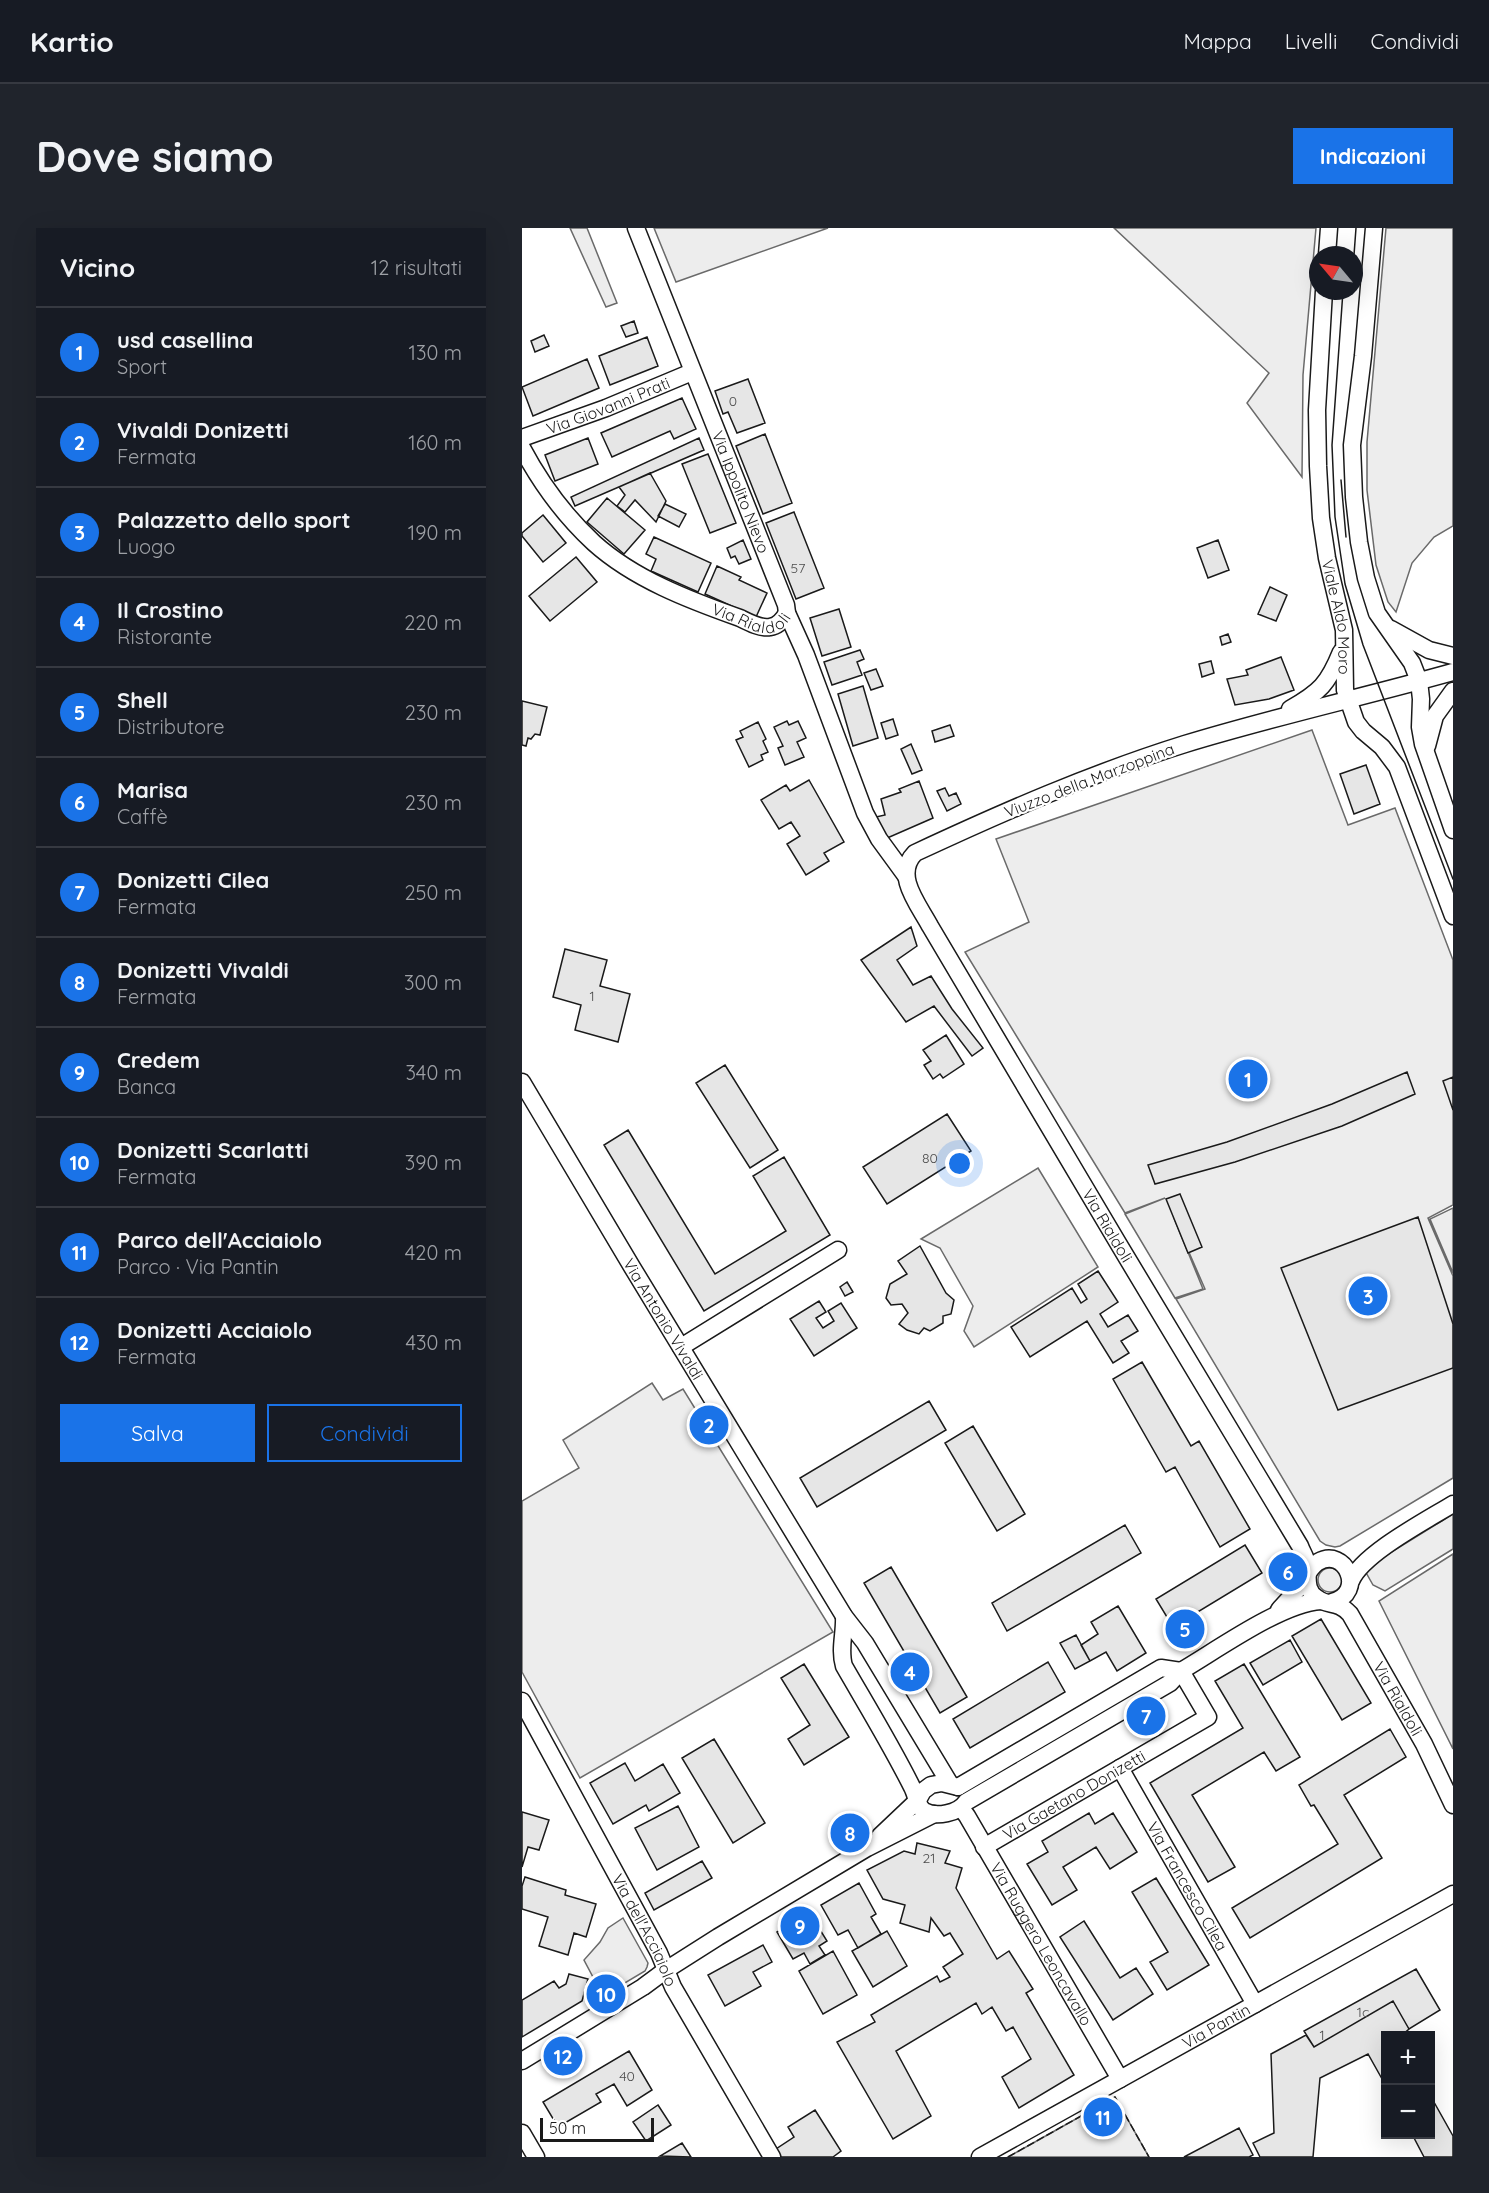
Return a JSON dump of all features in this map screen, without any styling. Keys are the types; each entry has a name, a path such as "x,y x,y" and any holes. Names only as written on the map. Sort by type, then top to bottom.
{"street":[{"name":"Via Ippolito Nievo","path":"636,228 787,613"},
{"path":"1328,246 1329,228"},
{"path":"1374,228 1363,356 1353,429 1352,462 1362,559 1371,597 1385,626 1412,663 1419,681 1420,727 1425,753 1453,830"},
{"name":"Viale Aldo Moro","path":"1323,300 1317,410 1321,518 1327,558 1344,630 1344,683 1347,701 1359,727 1382,747 1397,767 1453,916"},
{"name":"Via Giovanni Prati","path":"522,438 606,408 692,372"},
{"name":"Via Rialdoli","path":"522,448 550,492 587,535 602,549 638,574 679,594 766,627 777,624 787,613 806,655 866,813 879,838 906,876 920,908 1012,1066 1300,1546 1306,1559 1310,1590 1326,1601 1345,1608 1350,1614 1424,1744 1453,1805"},
{"path":"1385,626 1429,650 1453,656"},
{"name":"Viuzzo della Marzoppina","path":"1275,718 1320,689 1330,677 1345,643"},
{"name":"Viuzzo della Marzoppina","path":"906,876 910,858 915,853 1009,809 1097,774 1186,744 1275,718 1453,672"},
{"path":"1425,753 1435,716 1453,691"},
{"name":"Via Antonio Vivaldi","path":"522,1082 844,1616 865,1643 959,1796"},
{"path":"681,1347 838,1250"},
{"path":"522,2061 867,1848 934,1814 950,1812 959,1796 1170,1683 1181,1671 1274,1616 1300,1604 1340,1599 1346,1594 1358,1569 1397,1538 1453,1504"},
{"path":"1274,1616 1308,1575 1311,1568 1320,1561 1352,1557 1397,1538"},
{"path":"1337,1560 1346,1568 1351,1581"},
{"path":"844,1616 844,1638 841,1650 844,1666 921,1809 934,1814"},
{"path":"844,1638 854,1638 865,1643"},
{"name":"Via Gaetano Donizetti","path":"984,1846 1208,1717 1181,1671"},
{"name":"Via dell'Acciaiolo","path":"522,1701 659,1953 673,1987 772,2157"},
{"name":"Via Francesco Cilea","path":"1120,1768 1255,2004"},
{"path":"867,1848 931,1785 942,1783 959,1796"},
{"name":"Via Ruggero Leoncavallo","path":"959,1796 984,1846 1120,2079"},
{"name":"Via Pantin","path":"980,2157 1453,1894"},
{"path":"522,2133 536,2157"}],"shaded area":[{"path":"570,228 587,228 617,303 606,307"},
{"path":"654,228 828,228 676,282"},
{"path":"1114,228 1316,228 1314,246 1309,246 1310,300 1303,375 1302,477 1247,403 1269,373"},
{"path":"1386,228 1453,228 1453,526 1434,537 1412,563 1396,612 1388,602 1376,565 1367,490 1367,442"},
{"path":"1312,730 1348,825 1395,808 1453,960 1453,1205 1428,1218 1453,1276 1453,1478 1335,1547 1320,1541 1176,1299 1205,1289 1174,1218 1203,1289 1175,1298 1125,1214 1165,1198 1125,1213 965,952 1029,922 996,839"},
{"path":"1038,1168 1098,1267 974,1347 964,1331 973,1306 940,1248 921,1239"},
{"path":"1453,1208 1453,1273 1430,1219"},
{"path":"652,1383 663,1400 683,1389 833,1632 580,1778 522,1672 522,1501 579,1468 563,1440"},
{"path":"1453,1514 1453,1549 1385,1591 1373,1585 1364,1569"},
{"path":"1453,1554 1453,1749 1379,1601"},
{"path":"1330,1568 1339,1571 1342,1580 1339,1589 1330,1592 1321,1589 1318,1580 1321,1571"},
{"path":"623,1918 648,1963 647,1967 645,1971 603,1996 584,1960 600,1942 608,1928"},
{"path":"1115,2097 1149,2157 1008,2157 1042,2138"}],"building":[{"path":"634,321 638,333 626,337 621,326"},
{"path":"544,335 549,346 535,352 531,341"},
{"path":"647,337 658,366 610,385 599,356"},
{"path":"587,359 599,388 533,416 522,387"},
{"path":"748,379 765,423 737,433 728,412 723,414 715,391"},
{"path":"682,398 696,429 674,439 670,431 612,457 601,433"},
{"path":"765,434 792,503 763,514 736,446"},
{"path":"588,438 598,464 555,481 545,455"},
{"path":"699,438 704,450 575,506 571,497"},
{"path":"708,454 736,523 710,533 682,464"},
{"path":"650,473 666,501 656,522 635,500 625,512 617,506 625,495 619,487"},
{"path":"607,498 645,530 624,554 587,522"},
{"path":"665,504 686,514 679,527 658,516"},
{"path":"794,512 824,588 796,599 766,523"},
{"path":"543,515 566,543 543,562 522,533"},
{"path":"654,537 711,563 698,592 651,571 656,559 646,554"},
{"path":"743,540 751,559 739,564 735,556 731,558 727,548"},
{"path":"1218,540 1229,570 1208,578 1197,548"},
{"path":"576,557 597,582 550,621 529,596"},
{"path":"717,566 741,577 739,580 767,593 756,617 705,594"},
{"path":"1270,587 1287,595 1276,621 1258,614"},
{"path":"839,609 851,647 822,656 810,618"},
{"path":"1228,634 1231,642 1222,645 1220,637"},
{"path":"860,650 864,659 857,662 862,675 832,685 824,662"},
{"path":"1281,657 1294,690 1269,699 1235,705 1227,679 1248,675 1246,670"},
{"path":"1211,661 1214,673 1202,677 1199,664"},
{"path":"876,669 883,686 871,690 864,673"},
{"path":"863,686 878,738 853,746 838,694"},
{"path":"522,701 547,707 540,735 535,734 531,739 528,738 526,746 522,745"},
{"path":"893,719 898,735 886,739 881,723"},
{"path":"787,721 789,725 798,721 806,738 797,742 804,757 785,765 778,748 783,746 774,727"},
{"path":"758,722 766,739 763,741 768,752 761,755 763,760 749,767 736,740 743,737 740,731"},
{"path":"950,725 954,736 935,742 932,731"},
{"path":"911,744 922,770 912,774 901,749"},
{"path":"1366,765 1380,804 1354,814 1340,774"},
{"path":"809,780 844,842 824,853 829,861 806,875 787,844 800,836 791,822 779,829 761,800 786,785 790,791"},
{"path":"919,781 933,818 885,839 876,817 885,815 881,799 901,792 899,789"},
{"path":"945,788 949,796 956,793 961,804 947,811 937,791"},
{"path":"911,927 917,946 897,960 913,985 931,976 952,1009 983,1048 972,1056 934,1006 906,1022 861,960"},
{"path":"565,949 607,960 600,986 630,994 618,1042 575,1030 581,1005 553,997"},
{"path":"946,1035 964,1064 943,1078 940,1074 933,1079 924,1065 931,1061 923,1050"},
{"path":"725,1065 778,1150 750,1168 696,1083"},
{"path":"1407,1072 1415,1094 1342,1126 1235,1162 1155,1184 1148,1165 1227,1142 1332,1104"},
{"path":"1453,1077 1453,1110 1443,1081"},
{"path":"947,1114 971,1151 887,1204 863,1167"},
{"path":"628,1130 715,1274 786,1231 753,1176 784,1157 830,1235 704,1311 604,1145"},
{"path":"1180,1194 1202,1247 1188,1253 1166,1199"},
{"path":"1418,1217 1453,1324 1453,1368 1338,1410 1281,1268"},
{"path":"920,1246 946,1293 954,1300 951,1314 943,1316 943,1323 930,1331 924,1328 919,1334 899,1324 908,1313 902,1304 891,1305 886,1298 890,1284 907,1274 898,1261"},
{"path":"1098,1271 1118,1302 1100,1314 1108,1327 1128,1315 1138,1331 1121,1341 1129,1353 1113,1363 1087,1321 1030,1357 1011,1327 1072,1288 1081,1303 1087,1299 1078,1284"},
{"path":"847,1282 853,1292 845,1296 840,1287"},
{"path":"819,1301 826,1312 816,1318 823,1328 834,1321 828,1311 841,1303 857,1328 814,1356 790,1319"},
{"path":"1142,1362 1191,1446 1199,1441 1250,1529 1220,1547 1175,1467 1166,1472 1113,1379"},
{"path":"929,1401 946,1430 817,1507 800,1478"},
{"path":"973,1426 1025,1514 997,1531 945,1443"},
{"path":"1125,1525 1141,1553 1007,1631 992,1603"},
{"path":"1245,1545 1262,1573 1173,1627 1156,1599"},
{"path":"891,1567 967,1697 940,1713 864,1583"},
{"path":"1118,1606 1146,1653 1117,1671 1106,1652 1090,1661 1081,1645 1098,1634 1091,1622"},
{"path":"1321,1619 1371,1703 1342,1720 1292,1636"},
{"path":"1076,1635 1090,1661 1075,1669 1060,1643"},
{"path":"1290,1640 1302,1662 1263,1685 1250,1663"},
{"path":"1048,1662 1065,1692 970,1748 953,1719"},
{"path":"804,1664 849,1737 804,1765 788,1739 810,1725 781,1678"},
{"path":"1244,1664 1300,1757 1276,1771 1264,1752 1192,1795 1235,1867 1208,1882 1150,1783 1243,1728 1215,1681"},
{"path":"1390,1729 1406,1757 1344,1795 1382,1858 1250,1938 1232,1908 1338,1844 1299,1785"},
{"path":"714,1739 765,1823 733,1843 682,1758"},
{"path":"625,1763 635,1781 663,1764 680,1793 649,1811 646,1805 613,1824 590,1783"},
{"path":"678,1806 699,1847 657,1870 635,1828"},
{"path":"522,1812 549,1820 539,1850 528,1847 522,1867"},
{"path":"1089,1813 1095,1824 1113,1813 1137,1852 1110,1869 1096,1847 1063,1867 1077,1890 1052,1905 1027,1864 1048,1852 1042,1841"},
{"path":"917,1843 950,1851 945,1863 962,1868 956,1888 997,1959 1009,1951 1033,1989 1026,1993 1074,2075 1019,2108 1002,2077 1031,2059 1013,2027 1006,2031 992,2007 982,2014 976,2003 896,2051 931,2116 893,2139 837,2042 875,2022 871,2015 937,1976 940,1982 950,1977 943,1967 963,1954 950,1933 944,1936 931,1918 929,1932 900,1923 905,1905 883,1899 867,1870 904,1851 915,1854"},
{"path":"702,1861 712,1878 654,1910 645,1893"},
{"path":"525,1877 566,1890 565,1895 596,1904 586,1937 574,1933 568,1955 539,1946 548,1917 522,1909 522,1886"},
{"path":"1156,1878 1209,1965 1167,1990 1150,1962 1168,1952 1132,1892"},
{"path":"859,1883 876,1914 871,1917 881,1934 858,1948 848,1930 838,1935 821,1905"},
{"path":"809,1912 827,1941 819,1946 825,1955 810,1964 804,1953 793,1959 777,1932"},
{"path":"1084,1921 1120,1978 1136,1968 1153,1994 1113,2020 1060,1937"},
{"path":"887,1931 907,1966 873,1987 852,1951"},
{"path":"763,1945 772,1962 753,1972 761,1986 725,2006 708,1975"},
{"path":"833,1951 857,1995 823,2014 799,1971"},
{"path":"1416,1969 1440,2010 1409,2029 1393,2001 1314,2047 1304,2031"},
{"path":"569,1974 588,1979 582,2001 522,2037 522,2000 554,1981 559,1988 566,1984"},
{"path":"1393,2001 1409,2029 1407,2031 1381,2031 1381,2077 1368,2054 1320,2078 1313,2157 1260,2157 1253,2143 1274,2133 1271,2054 1306,2035 1314,2047"},
{"path":"629,2051 652,2090 627,2106 614,2084 596,2094 601,2102 558,2127 543,2102"},
{"path":"1435,2104 1453,2136 1453,2157 1424,2157 1415,2139 1435,2139"},
{"path":"658,2105 671,2125 646,2141 633,2122"},
{"path":"815,2110 841,2151 833,2157 781,2157 776,2149 794,2137 788,2127"},
{"path":"1239,2128 1253,2155 1249,2157 1184,2157"},
{"path":"682,2143 691,2157 660,2156"}],"tram line":[{"path":"1355,246 1356,228"},
{"path":"1342,300 1332,445 1335,517 1345,584 1363,645 1453,879"},
{"path":"1341,480 1346,537"}],"fence":[{"path":"1008,2157 1115,2097 1149,2157"}],"place":[{"name":"usd casellina","path":"1248,1079"},
{"name":"Palazzetto dello sport","path":"1368,1296"},
{"name":"Vivaldi Donizetti","path":"709,1425"},
{"name":"Marisa","path":"1288,1572"},
{"name":"Shell","path":"1185,1629"},
{"name":"Il Crostino","path":"910,1672"},
{"name":"Donizetti Cilea","path":"1146,1716"},
{"name":"Donizetti Vivaldi","path":"850,1833"},
{"name":"Credem","path":"800,1926"},
{"name":"Donizetti Scarlatti","path":"606,1994"},
{"name":"Donizetti Acciaiolo","path":"563,2056"},
{"name":"Parco dell'Acciaiolo","path":"1103,2117"}]}
